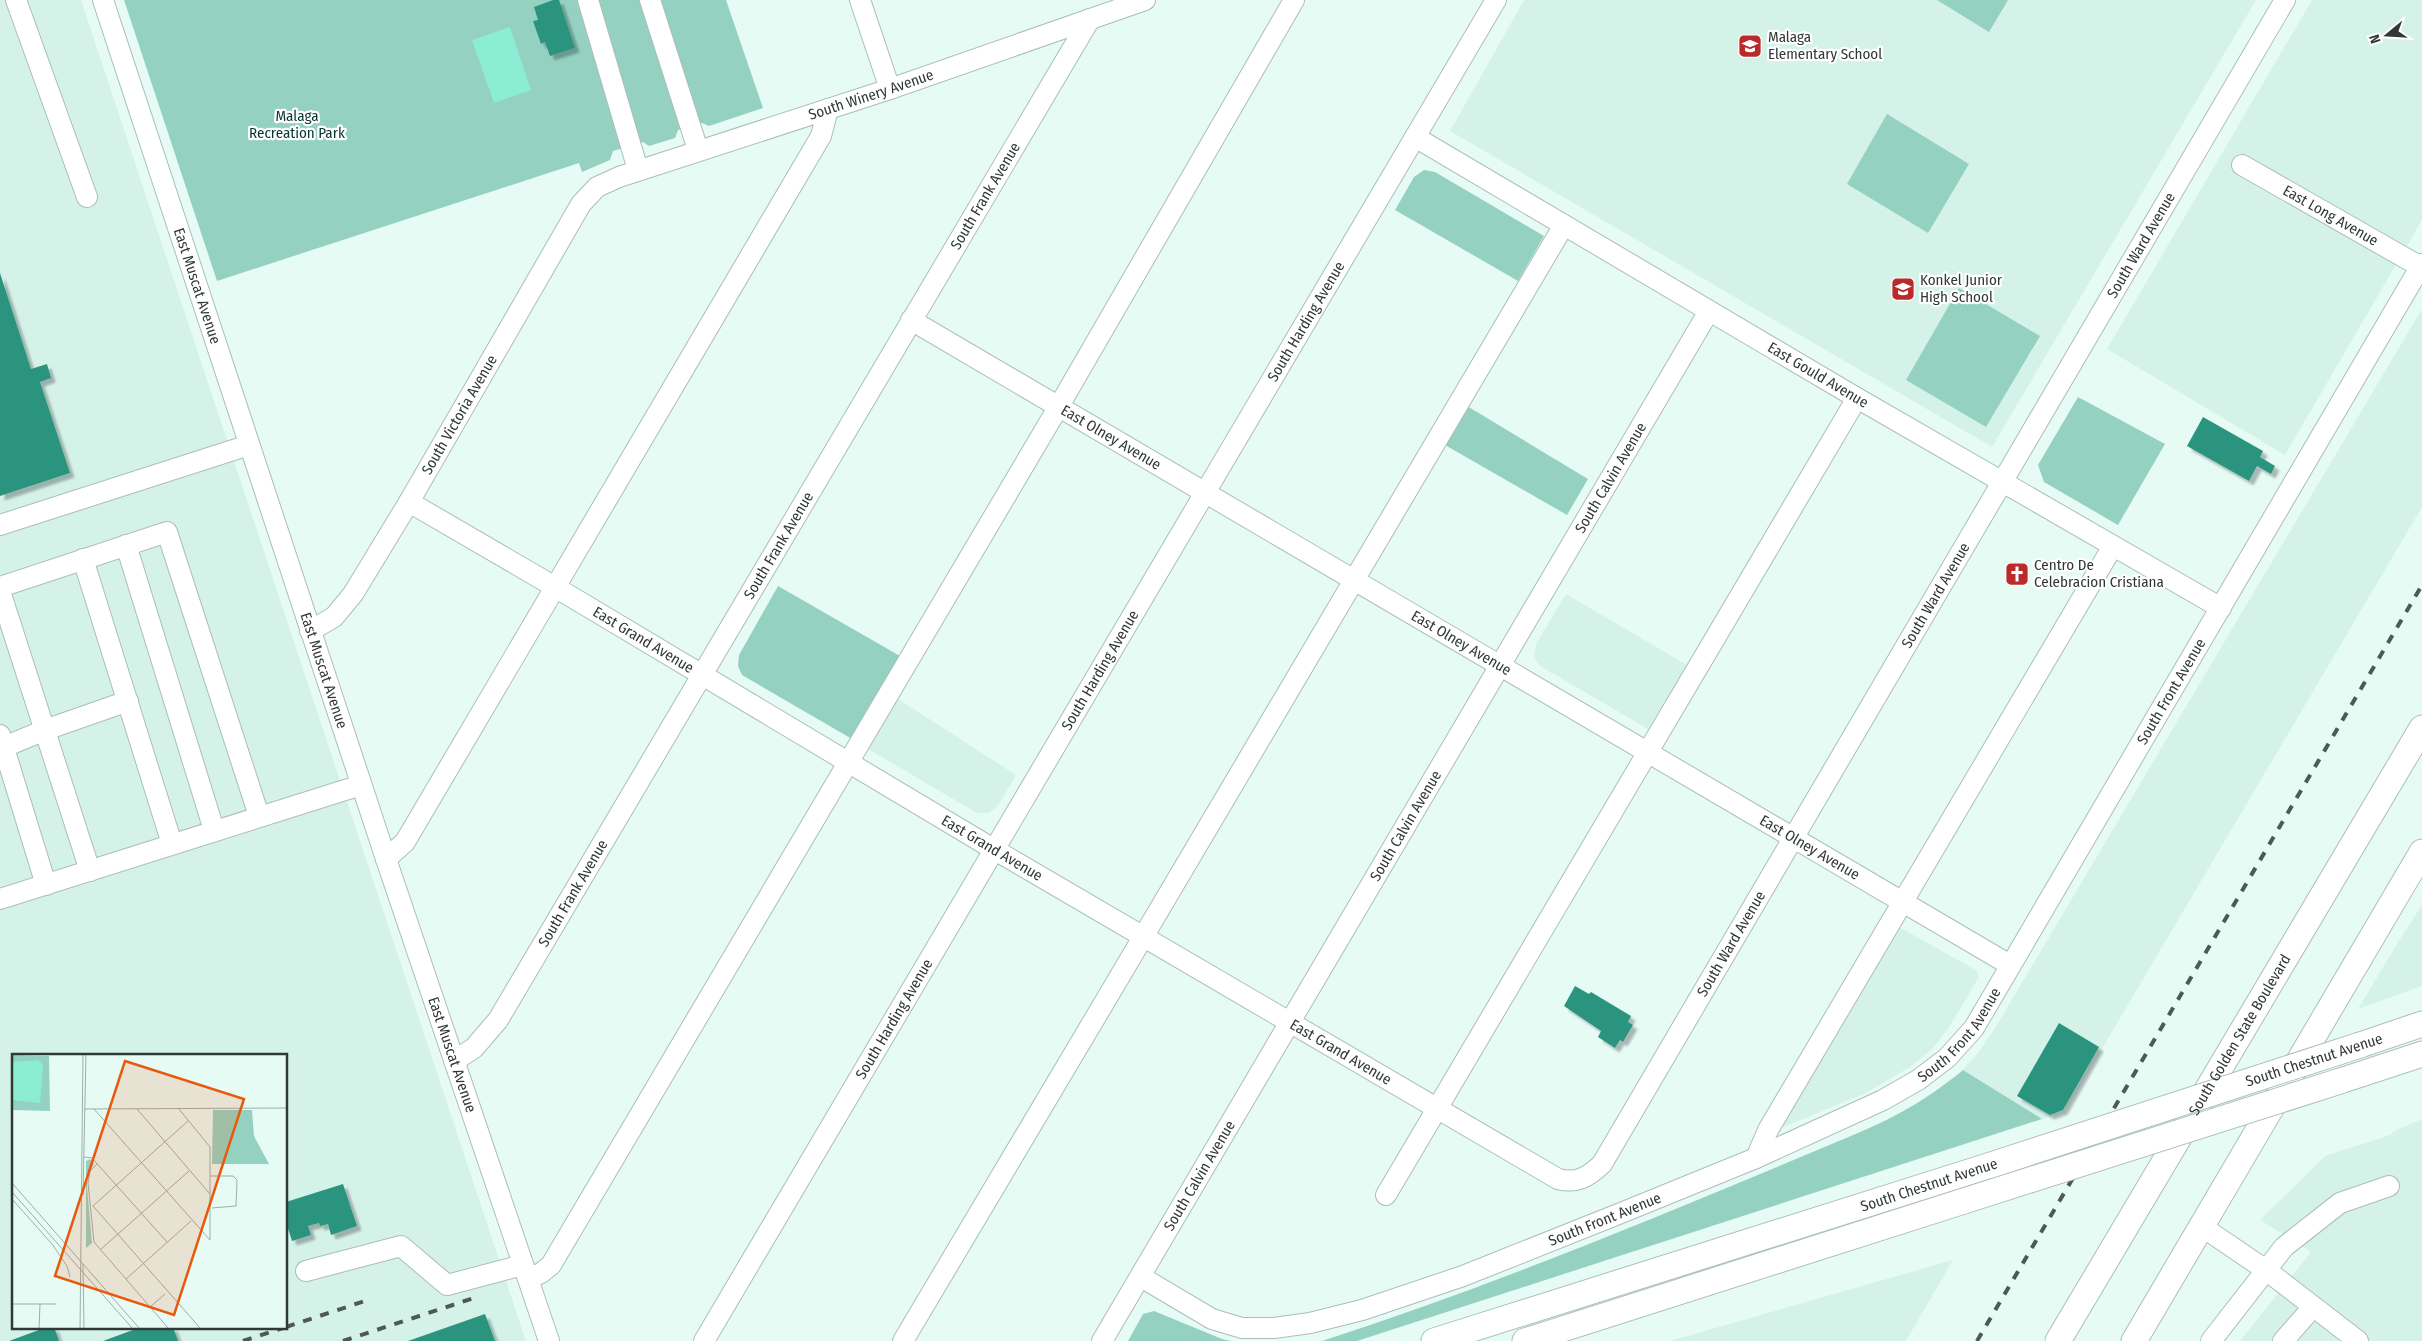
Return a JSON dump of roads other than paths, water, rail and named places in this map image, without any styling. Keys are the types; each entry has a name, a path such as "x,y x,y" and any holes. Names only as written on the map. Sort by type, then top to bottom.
{"main road":[{"name":"South Golden State Boulevard","path":"2058,1341 2422,728"},
{"path":"2134,1341 2422,852"},
{"name":"South Chestnut Avenue","path":"1434,1341 1991,1165 2422,1024"},
{"name":"South Chestnut Avenue","path":"1525,1341 2340,1082 2422,1054"}],"street":[{"path":"16,0 87,197"},
{"name":"East Muscat Avenue","path":"103,0 361,785 549,1341"},
{"path":"588,0 638,170"},
{"path":"650,0 698,150"},
{"path":"860,0 890,89"},
{"name":"South Winery Avenue","path":"597,186 698,150 890,89 1145,0"},
{"path":"306,1270 401,1246 446,1285 525,1272 541,1273 550,1265 1059,406 1294,0"},
{"name":"South Harding Avenue","path":"704,1341 1496,0"},
{"name":"South Ward Avenue","path":"1579,1180 1591,1174 1602,1164 2285,0"},
{"name":"South Frank Avenue","path":"454,1061 474,1048 498,1020 1090,19"},
{"path":"386,858 405,842 556,587 821,136 828,109"},
{"name":"East Gould Avenue","path":"1414,137 1857,398 2222,608"},
{"name":"East Long Avenue","path":"2242,165 2421,266"},
{"name":"South Victoria Avenue","path":"310,631 334,617 353,594 409,502 581,204 597,186"},
{"path":"903,1341 1145,936 1353,579 1564,225"},
{"name":"South Front Avenue","path":"1141,1278 1212,1319 1242,1328 1274,1328 1310,1323 1362,1310 1463,1276 1756,1158 1883,1100 1918,1080 1947,1058 1974,1028 2421,266"},
{"name":"South Calvin Avenue","path":"1102,1341 1141,1278 1290,1021 1710,311"},
{"name":"East Olney Avenue","path":"911,320 2010,965"},
{"path":"1386,1194 1857,398"},
{"path":"0,525 249,445"},
{"name":"East Grand Avenue","path":"409,502 556,587 995,850 1438,1107 1558,1179 1568,1182 1579,1180"},
{"path":"0,587 167,532 259,816"},
{"path":"126,545 214,830"},
{"path":"1756,1158 1768,1130 2113,546"},
{"path":"83,559 172,844"},
{"path":"0,590 90,871"},
{"path":"46,884 2,741 45,730 128,701"},
{"path":"0,899 361,785"},
{"path":"2211,1341 2284,1248 2340,1203 2389,1186"},
{"path":"2201,1226 2266,1270 2358,1341"},
{"path":"2272,1341 2288,1339 2313,1307"}],"railway":[{"path":"1977,1341 2422,585"},
{"path":"343,1341 474,1298"},
{"path":"288,1326 371,1299"},
{"path":"243,1341 283,1328"}],"place":[{"name":"Malaga Elementary School","path":"1750,46"},
{"name":"Konkel Junior High School","path":"1903,289"},
{"name":"Centro De Celebracion Cristiana","path":"2017,574"}],"park label":[{"name":"Malaga Recreation Park","path":"297,124"}]}
